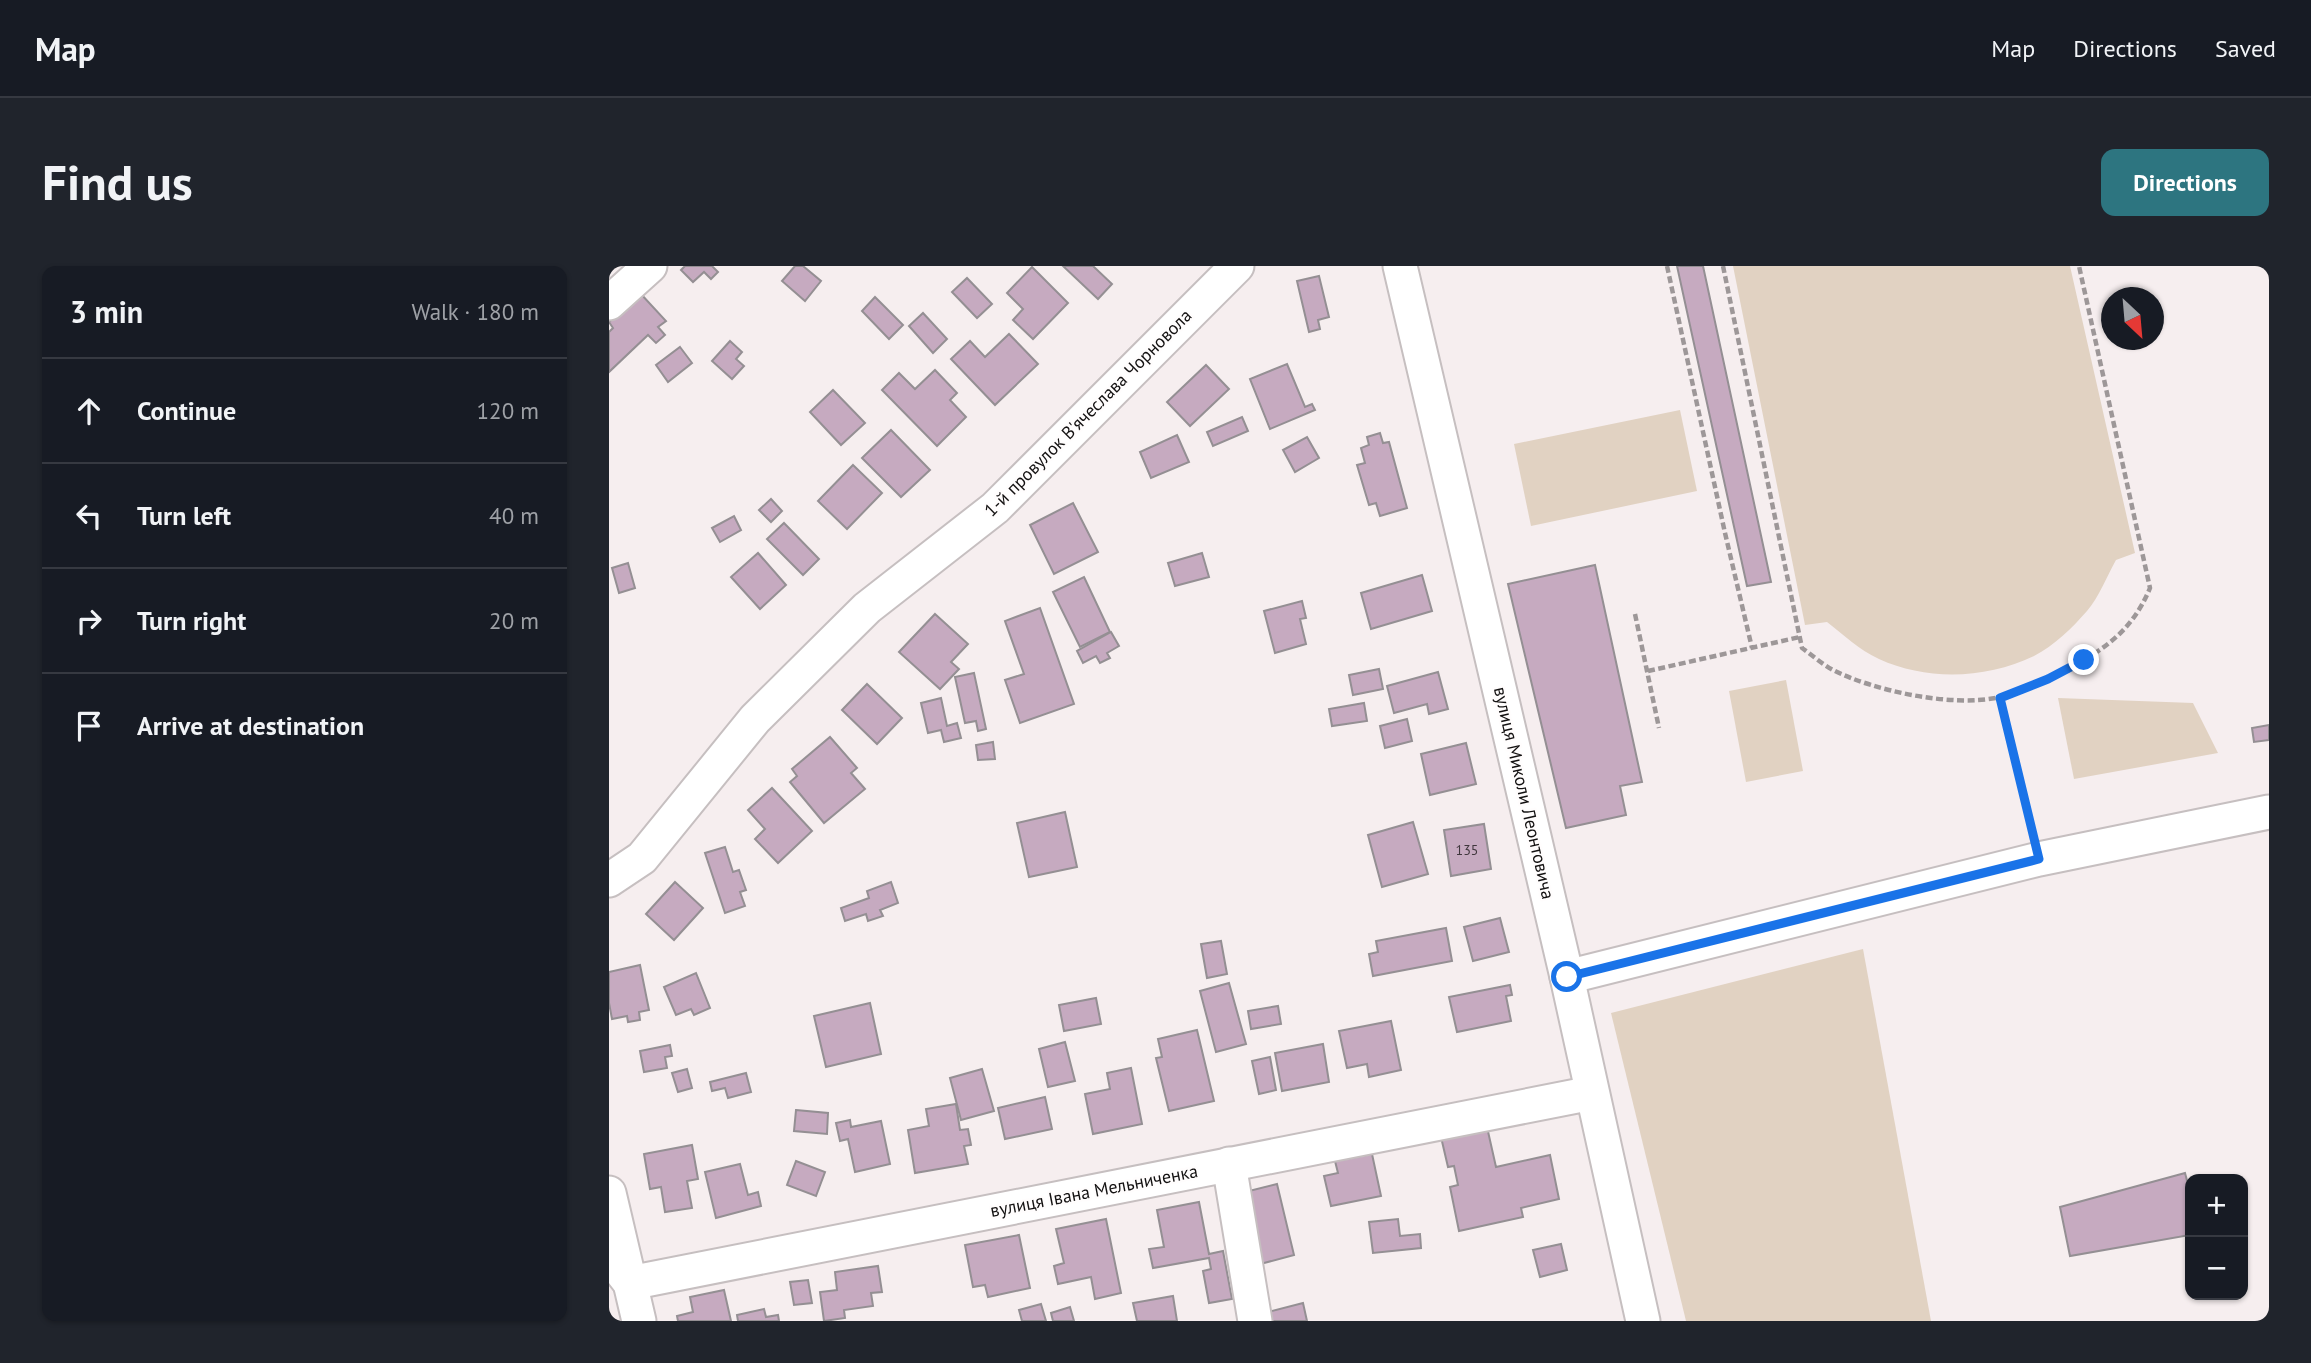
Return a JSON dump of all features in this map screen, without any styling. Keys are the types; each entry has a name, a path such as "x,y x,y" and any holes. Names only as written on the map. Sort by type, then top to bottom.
{"street":[{"path":"609,303 650,266"},
{"name":"1-й провулок В'ячеслава Чорновола","path":"609,880 642,858 755,719 867,608 995,508 1237,266"},
{"name":"вулиця Миколи Леонтовича","path":"1400,266 1567,977 1643,1321"},
{"path":"1567,977 2039,859 2269,812"},
{"name":"вулиця Івана Мельниченка","path":"630,1283 1592,1093"},
{"path":"1229,1164 1255,1321"},
{"path":"609,1193 639,1321"},
{"path":"609,1256 630,1283"}],"path":[{"path":"1667,266 1752,648"},
{"path":"1723,266 1802,648 1833,670 1878,686 1925,698 1962,701 2000,698 2048,679 2084,660 2116,639 2140,611 2150,588 2079,266"},
{"path":"1635,614 1659,728"},
{"path":"1648,671 1800,637"},
{"path":"2000,698 2039,859"}],"shaded area":[{"path":"1733,266 2070,266 2135,553 2116,560 2091,605 2063,636 2041,652 2016,664 1977,673 1936,674 1897,666 1879,659 1858,647 1827,622 1805,625"},
{"path":"1680,410 1697,491 1531,526 1514,444"},
{"path":"1786,680 1803,771 1746,782 1729,691"},
{"path":"2058,698 2193,703 2218,753 2074,779"},
{"path":"1863,949 1931,1321 1686,1321 1611,1013"}],"building":[{"path":"685,266 712,266 718,272 711,279 704,272 693,282 681,270"},
{"path":"795,266 803,266 821,281 805,301 782,281"},
{"path":"1063,266 1093,266 1112,284 1098,299"},
{"path":"1677,266 1703,266 1771,582 1747,586"},
{"path":"1032,267 1068,303 1033,339 1013,320 1023,309 1007,293"},
{"path":"1319,276 1329,317 1318,320 1320,329 1309,332 1297,281"},
{"path":"967,278 992,304 977,318 952,292"},
{"path":"640,293 666,321 658,327 665,335 656,343 648,335 609,372 609,332 613,328 609,322"},
{"path":"875,297 903,325 889,339 862,311"},
{"path":"923,313 947,339 933,353 909,326"},
{"path":"1009,334 1038,364 995,405 951,359 970,341 985,357"},
{"path":"730,341 742,352 736,359 744,366 732,379 712,361"},
{"path":"680,347 692,363 668,382 656,365"},
{"path":"1287,364 1305,407 1312,404 1315,410 1270,429 1250,379"},
{"path":"1206,365 1229,389 1190,426 1167,402"},
{"path":"935,370 957,393 950,400 966,417 937,446 882,390 899,373 915,389"},
{"path":"833,390 865,423 841,445 810,412"},
{"path":"1242,417 1248,431 1213,446 1207,432"},
{"path":"891,430 930,470 901,497 862,458"},
{"path":"1380,433 1383,443 1389,442 1407,508 1380,516 1376,503 1369,505 1357,465 1365,463 1361,448 1369,445 1367,437"},
{"path":"1177,435 1189,462 1151,478 1140,452"},
{"path":"1307,437 1319,458 1295,472 1283,450"},
{"path":"853,465 882,493 847,529 818,501"},
{"path":"771,499 782,511 771,522 759,510"},
{"path":"1073,503 1098,552 1054,574 1030,525"},
{"path":"734,516 741,530 720,542 712,528"},
{"path":"784,523 819,559 803,575 767,539"},
{"path":"758,553 786,585 760,609 731,577"},
{"path":"1202,553 1209,577 1175,586 1168,563"},
{"path":"628,563 635,588 619,593 612,568"},
{"path":"1595,565 1642,782 1620,786 1626,815 1566,828 1508,584"},
{"path":"1422,575 1432,611 1371,629 1361,593"},
{"path":"1084,577 1110,632 1080,647 1053,592"},
{"path":"1302,601 1306,618 1300,619 1306,644 1275,653 1264,611"},
{"path":"1040,608 1074,704 1020,723 1005,680 1024,674 1005,621"},
{"path":"935,614 968,644 951,662 959,669 940,689 899,652"},
{"path":"1111,632 1119,646 1107,653 1110,658 1100,663 1096,656 1083,663 1077,651"},
{"path":"1379,669 1383,689 1353,695 1349,675"},
{"path":"1438,672 1448,709 1429,714 1427,704 1394,713 1387,686"},
{"path":"974,673 986,729 978,731 976,721 965,723 955,677"},
{"path":"867,684 902,718 877,744 842,710"},
{"path":"941,698 947,726 957,723 961,738 944,742 941,730 928,733 921,703"},
{"path":"1364,703 1367,721 1332,726 1329,709"},
{"path":"1407,719 1412,741 1385,748 1380,726"},
{"path":"2269,725 2269,740 2254,742 2252,728"},
{"path":"830,737 857,768 851,773 865,789 824,823 790,782 797,776 792,769"},
{"path":"993,742 995,759 978,760 976,745"},
{"path":"1466,743 1476,784 1430,795 1421,754"},
{"path":"772,788 812,831 778,863 755,839 765,829 748,810"},
{"path":"1065,812 1077,867 1029,877 1017,823"},
{"path":"1413,822 1428,874 1382,887 1368,835"},
{"path":"1484,824 1491,869 1451,876 1444,830"},
{"path":"725,847 733,872 739,870 746,890 740,892 745,906 725,913 705,853"},
{"path":"675,882 703,908 674,940 646,914"},
{"path":"891,882 898,903 880,910 883,916 868,921 866,914 845,921 841,908 869,898 867,891"},
{"path":"1500,918 1509,952 1473,961 1464,927"},
{"path":"1446,928 1452,961 1373,976 1369,954 1378,952 1376,941"},
{"path":"1221,941 1227,974 1207,978 1201,944"},
{"path":"640,965 649,1010 639,1012 640,1020 628,1022 627,1016 612,1019 609,972"},
{"path":"696,973 710,1008 694,1015 691,1009 676,1015 664,987"},
{"path":"1229,983 1246,1044 1216,1052 1200,991"},
{"path":"1510,985 1512,995 1506,996 1511,1021 1457,1032 1449,997"},
{"path":"1096,998 1101,1024 1064,1031 1059,1005"},
{"path":"870,1003 881,1054 826,1067 814,1016"},
{"path":"1278,1006 1281,1024 1251,1029 1248,1011"},
{"path":"1391,1021 1401,1070 1369,1077 1367,1064 1347,1068 1339,1031"},
{"path":"1197,1030 1214,1101 1169,1111 1156,1058 1162,1057 1158,1039"},
{"path":"1065,1042 1075,1081 1048,1087 1039,1049"},
{"path":"1323,1044 1329,1082 1282,1091 1275,1053"},
{"path":"670,1045 672,1056 665,1057 667,1068 644,1072 640,1051"},
{"path":"1270,1057 1276,1090 1259,1094 1252,1061"},
{"path":"1131,1068 1142,1124 1093,1134 1085,1094 1110,1089 1107,1073"},
{"path":"687,1069 692,1088 678,1092 672,1073"},
{"path":"982,1069 994,1111 961,1120 950,1078"},
{"path":"746,1073 751,1092 728,1098 725,1088 712,1091 710,1082"},
{"path":"1045,1097 1052,1129 1005,1139 998,1108"},
{"path":"956,1104 960,1130 968,1129 971,1145 964,1146 968,1164 915,1173 908,1130 929,1126 926,1109"},
{"path":"796,1110 828,1113 827,1134 794,1131"},
{"path":"850,1120 851,1127 881,1121 890,1164 855,1172 848,1139 840,1141 836,1123"},
{"path":"1487,1127 1496,1167 1550,1155 1559,1199 1521,1208 1523,1217 1459,1231 1450,1187 1458,1185 1454,1166 1448,1167 1441,1137"},
{"path":"692,1145 698,1179 687,1181 692,1208 665,1212 661,1187 650,1189 644,1154"},
{"path":"1372,1154 1381,1196 1331,1206 1324,1176 1338,1173 1335,1161"},
{"path":"796,1161 825,1172 816,1196 787,1185"},
{"path":"740,1164 748,1195 758,1192 761,1206 716,1218 705,1172"},
{"path":"2185,1173 2185,1236 2070,1256 2060,1207"},
{"path":"1277,1184 1294,1255 1253,1266 1245,1192"},
{"path":"1199,1202 1209,1254 1223,1251 1232,1299 1209,1303 1203,1271 1211,1269 1209,1258 1153,1268 1149,1249 1164,1247 1157,1210"},
{"path":"1106,1219 1121,1293 1095,1299 1091,1277 1058,1284 1054,1266 1064,1263 1056,1229"},
{"path":"1398,1219 1400,1236 1420,1234 1421,1248 1373,1253 1369,1222"},
{"path":"1019,1235 1030,1288 988,1297 985,1285 973,1287 965,1245"},
{"path":"1561,1244 1567,1270 1540,1277 1533,1250"},
{"path":"878,1266 882,1292 871,1293 873,1306 844,1310 845,1318 824,1321 820,1292 837,1290 835,1272"},
{"path":"808,1280 812,1303 794,1305 790,1282"},
{"path":"724,1290 731,1321 678,1321 677,1316 693,1312 690,1297"},
{"path":"1173,1296 1177,1321 1137,1321 1133,1303"},
{"path":"1303,1303 1307,1321 1270,1321 1268,1312"},
{"path":"1041,1304 1046,1321 1022,1321 1019,1310"},
{"path":"1070,1307 1074,1321 1053,1321 1051,1313"},
{"path":"764,1309 766,1317 778,1315 779,1321 738,1321 737,1315"}],"route":[{"path":"1567,977 2039,859 2000,698 2048,679 2084,660"}]}
